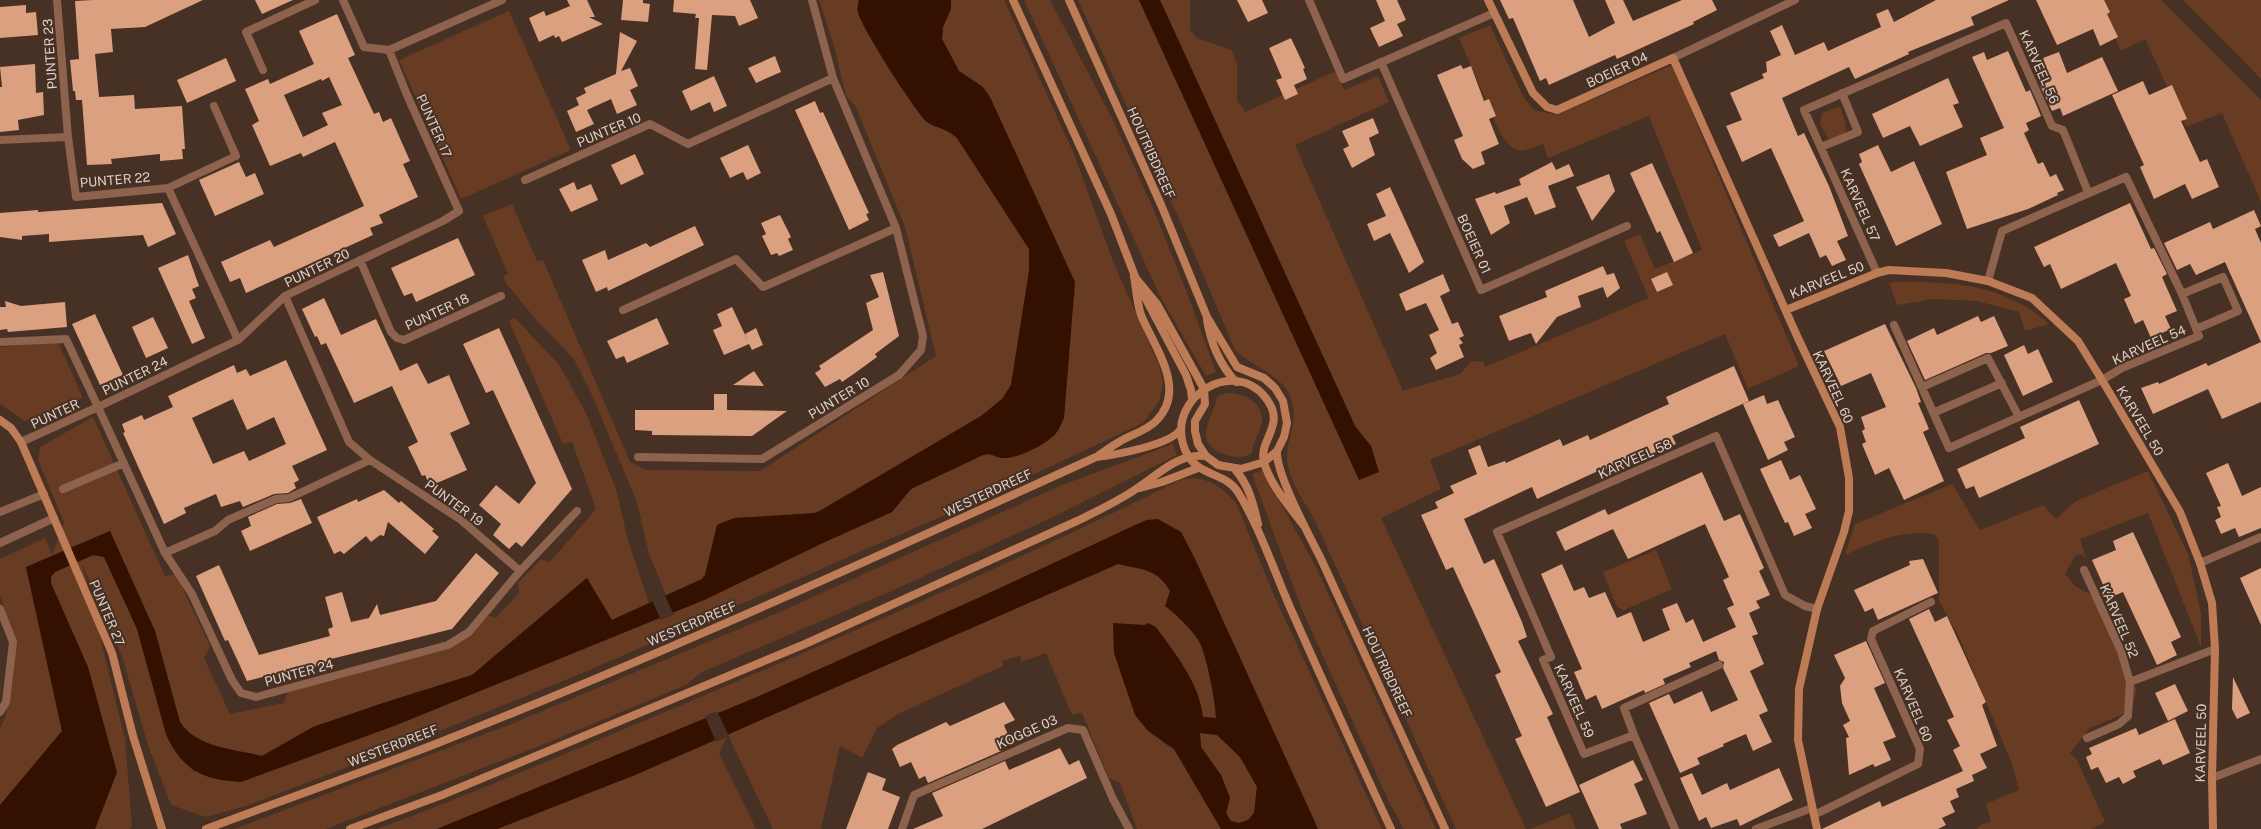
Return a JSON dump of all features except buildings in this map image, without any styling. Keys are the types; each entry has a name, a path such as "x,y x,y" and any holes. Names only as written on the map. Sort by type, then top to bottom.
{"main road":[{"path":"1013,0 1110,214 1134,276 1186,375 1191,390 1192,399"},
{"name":"HOUTRIBDREEF","path":"1069,0 1159,200 1207,317 1222,338 1231,359 1243,370 1264,378 1275,388 1283,401 1287,423 1284,437 1277,451 1276,459 1279,470 1304,526 1322,559 1445,829"},
{"name":"BOEIER 04","path":"1488,0 1533,93 1547,107 1558,110 1673,58"},
{"name":"KARVEEL 60","path":"1673,58 1840,427 1849,478 1849,511 1844,532 1817,609 1799,689 1798,740 1817,829"},
{"name":"KARVEEL 50","path":"1786,310 1877,273 1889,270 1946,273 1988,281 2032,298 2078,341 2180,512 2200,563 2212,603 2215,649 2212,778 2213,829"},
{"path":"1134,276 1157,304 1204,389 1205,404 1196,421 1195,431 1198,444 1206,456 1218,465 1234,468 1249,467 1264,462 1277,451"},
{"path":"1096,457 1119,441 1150,426 1161,414 1168,401 1169,386 1167,372 1140,313 1134,276"},
{"name":"HOUTRIBDREEF","path":"1207,317 1209,334 1218,359 1236,382"},
{"path":"1264,462 1263,451 1273,425 1270,404 1256,388 1236,382 1220,383 1204,389 1192,399 1186,410 1181,428 1182,443 1188,456 1198,468 1223,479 1237,491 1260,535 1306,644 1391,829"},
{"name":"PUNTER 27","path":"0,420 11,428 21,442 112,653 133,736 162,829"},
{"name":"WESTERDREEF","path":"206,829 408,754 580,684 788,596 1096,457 1124,454 1168,438 1181,428"},
{"path":"350,829 456,789 805,644 1076,521 1137,488 1156,473 1188,456 1206,456"},
{"name":"HOUTRIBDREEF","path":"1264,462 1282,495 1304,526"},
{"path":"1137,488 1162,482 1198,468"},
{"path":"1234,468 1247,485 1252,497 1260,535"}],"street":[{"name":"PUNTER 23","path":"58,0 66,107"},
{"path":"263,70 246,32 315,0"},
{"path":"343,0 364,47 389,50 502,0"},
{"name":"PUNTER 10","path":"638,457 762,459 899,375 921,350 923,336 896,228 833,78 812,0"},
{"path":"1309,0 1343,78 1494,13"},
{"name":"BOEIER 04","path":"1673,58 1795,0"},
{"name":"KARVEEL 56","path":"1930,55 2006,22 2052,126 2063,130 2088,192"},
{"name":"PUNTER 17","path":"389,50 407,95 460,211"},
{"name":"KARVEEL 57","path":"1877,273 1804,110 1930,55"},
{"name":"BOEIER 01","path":"1381,62 1481,290 1627,226"},
{"name":"PUNTER 10","path":"525,180 650,124 688,144 833,78"},
{"path":"1821,147 1858,132 1842,93"},
{"path":"214,106 236,156 168,188 238,340"},
{"name":"PUNTER 22","path":"66,107 68,137 76,197 168,188"},
{"path":"0,140 68,137"},
{"name":"KARVEEL 54","path":"2088,192 2126,177 2182,294 2199,336 2122,368 2102,380"},
{"path":"1988,281 2002,231 2088,192"},
{"name":"PUNTER 20","path":"238,340 285,296 444,221 460,211"},
{"path":"623,310 736,259 763,287 896,228"},
{"name":"PUNTER 18","path":"360,260 391,332 397,338 404,340 501,296"},
{"name":"KARVEEL 54","path":"2182,294 2223,277 2238,311 2196,329"},
{"name":"PUNTER 19","path":"285,296 349,442 370,460 461,520 520,571"},
{"path":"1894,325 1948,448 2102,380"},
{"path":"0,342 66,339 98,407"},
{"name":"PUNTER 24","path":"238,340 98,407 165,553 192,594 232,680 241,692 256,697 448,645 468,632 520,571"},
{"path":"1922,387 1988,358 2019,417"},
{"path":"1933,413 2002,383"},
{"name":"PUNTER","path":"21,442 98,407"},
{"name":"KARVEEL 58","path":"1551,657 1497,532 1716,436 1785,595 1805,606 1817,609"},
{"path":"165,553 216,531 228,520 276,499 289,498 301,491 370,460"},
{"path":"64,489 124,463"},
{"path":"0,512 44,494"},
{"path":"520,571 577,511"},
{"path":"0,543 54,518"},
{"path":"2200,563 2261,537"},
{"name":"KARVEEL 52","path":"2084,570 2121,651 2130,682 2128,716 2119,724 2087,738"},
{"name":"KARVEEL 60","path":"1813,811 1918,764 1920,749 1871,639 1873,631 1930,602"},
{"path":"0,610 13,642 6,702 0,712"},
{"path":"2130,682 2215,649"},
{"name":"KARVEEL 59","path":"1551,657 1543,660 1584,754 1634,735"},
{"path":"1675,829 1634,735 1624,708 1719,665"},
{"name":"KOGGE 03","path":"902,829 914,795 1068,728 1082,730 1113,799 1129,829"},
{"path":"2212,778 2261,760"},
{"path":"1756,829 1813,811"}],"shaded area":[{"path":"819,0 859,0 858,11 861,20 901,87 927,122 949,132 957,138 1029,249 1029,271 1011,385 1002,399 981,416 825,509 803,516 725,521 717,525 705,575 702,579 666,595 649,554 637,502 591,393 574,359 538,322 506,283 503,276 508,274 483,216 512,204 537,261 543,260 630,462 646,470 760,471 936,356 905,227 855,105 846,96 834,46"},
{"path":"859,0 951,0 951,9 943,27 942,39 959,71 983,87 990,97 1075,282 1064,418 1053,437 1033,450 1017,456 1004,458 989,454 983,455 911,489 892,512 827,541 704,600 394,726 241,782 216,779 195,771 179,756 172,746 166,734 137,629 104,557 93,555 55,572 51,577 51,583 88,667 117,772 95,829 0,829 0,805 62,731 26,567 110,531 155,631 180,722 187,731 206,742 228,749 262,756 313,727 472,675 587,578 612,620 702,579 705,575 717,525 734,518 816,513 981,416 1002,399 1011,385 1029,271 1029,249 957,138 949,132 927,122 901,87 861,20 858,11"},
{"path":"951,0 1004,0 1074,154 1114,264 1159,365 1163,384 1159,401 1143,423 977,501 585,672 400,747 246,806 206,817 171,805 147,742 122,656 82,563 125,739 132,826 129,829 95,829 117,772 51,583 51,577 55,572 93,555 104,557 137,629 166,734 172,747 194,772 394,726 704,600 827,541 892,512 911,489 983,455 988,454 1002,458 1075,294 983,87 959,71 942,39 943,27 951,9"},
{"path":"1024,0 1050,0 1113,120 1153,208 1186,290 1216,372 1206,376 1160,296"},
{"path":"1078,0 1139,0 1301,354 1356,428 1160,0 1190,0 1190,30 1197,38 1231,50 1237,63 1237,100 1245,112 1336,71 1344,90 1378,76 1389,102 1295,145 1403,391 1460,374 1472,361 1483,362 1485,367 1649,298 1624,241 1640,234 1655,269 1702,250 1649,116 1548,158 1543,144 1529,149 1515,149 1506,142 1501,135 1459,38 1490,25 1524,98 1534,110 1556,115 1672,65 1799,366 1748,389 1725,334 1430,460 1441,489 1381,518 1526,829 1456,829 1315,521 1291,477 1287,461 1287,452 1294,417 1291,399 1281,383 1241,356 1235,350 1185,232"},
{"path":"1139,0 1160,0 1355,426 1371,446 1379,472 1359,480"},
{"path":"2096,0 2161,0 2261,100 2261,202 2222,113 2186,127 2145,39 2121,51"},
{"path":"2183,0 2261,0 2261,79"},
{"path":"509,11 571,150 461,199 399,60"},
{"path":"1840,106 1846,124 1846,133 1830,139 1820,124 1822,113"},
{"path":"1889,283 1958,284 1996,293 2014,300 2032,310 2049,324 2025,331 2019,312 1977,301 1933,299 1897,305"},
{"path":"515,318 560,366 586,413 616,489 628,540 649,603 611,620 586,578 472,675 313,727 262,756 228,749 206,742 187,731 180,722 155,631 110,531 26,567 62,731 0,805 0,728 5,718 14,668 7,617 0,595 0,559 45,538 52,555 64,522 38,460 40,447 93,417 165,576 176,574 210,646 204,658 230,714 284,703 288,688 455,644 487,615 496,618 519,593 518,583 541,559 550,562 596,509 572,442 563,444 509,321"},
{"path":"58,342 83,398 25,421 0,404 0,347"},
{"path":"1227,393 1241,395 1248,398 1258,406 1261,412 1261,426 1254,442 1252,453 1246,456 1232,457 1226,455 1215,450 1208,443 1206,428 1217,396"},
{"path":"1173,444 1177,455 1051,518 889,592 700,673 686,685 542,745 326,829 234,829 511,724 775,614 1062,485"},
{"path":"1262,470 1316,567 1436,829 1404,829 1390,804 1302,610 1252,474"},
{"path":"2148,471 2188,554 2201,613 2201,647 2148,513 2080,539 2086,558 2081,554 2075,556 2065,574 2075,586 2093,596 2134,686 2137,688 2131,711 2090,728 2070,753 2077,760 2105,822 2091,829 1976,829 1982,824 1991,822 1986,804 2019,790 2012,764 1959,637 1939,601 1939,541 1934,534 1910,533 1877,541 1845,555 1855,524 1952,484 1980,530 2043,505 2056,519 2076,501"},
{"path":"1194,478 1213,483 1229,495 1237,505 1273,593 1382,829 1318,829 1195,559 1181,532 1147,520 987,594 757,697 437,829 377,829 497,782 757,673 1001,565 1122,509 1182,479"},
{"path":"1158,519 1181,532 1195,559 1318,829 1221,829 1174,749 1148,731 1135,715 1114,653 1113,623 1145,625 1148,623 1156,627 1186,669 1197,692 1203,717 1216,718 1211,682 1201,645 1185,624 1165,606 1170,591 1160,578 1142,569 1118,564 635,775 497,829 437,829 757,697 987,594 1147,520","holes":["1200,733 1217,735 1240,757 1257,787 1254,813 1248,820 1239,823 1231,821 1226,813 1230,798 1221,775 1201,747"]},
{"path":"1656,550 1672,589 1624,610 1617,607 1603,572"},
{"path":"1118,564 1148,571 1160,578 1170,591 1166,606 1185,624 1201,645 1209,671 1216,718 1203,717 1128,689 1135,715 1167,746 1174,749 1221,829 1137,829 1120,783 1109,778 1082,713 1072,715 1046,653 1021,662 1021,655 1003,661 1003,666 898,714 877,728 862,758 840,746 821,829 773,829 728,735 719,753 756,829 497,829 635,775"},
{"path":"1200,733 1217,735 1240,757 1257,787 1254,813 1248,820 1239,823 1231,821 1226,813 1230,798 1221,775 1201,747"},
{"path":"1570,813 1576,829 1530,829"}],"pier":[{"path":"664,594 674,615 661,620 652,600"},
{"path":"717,711 729,736 716,742 705,716"}]}
